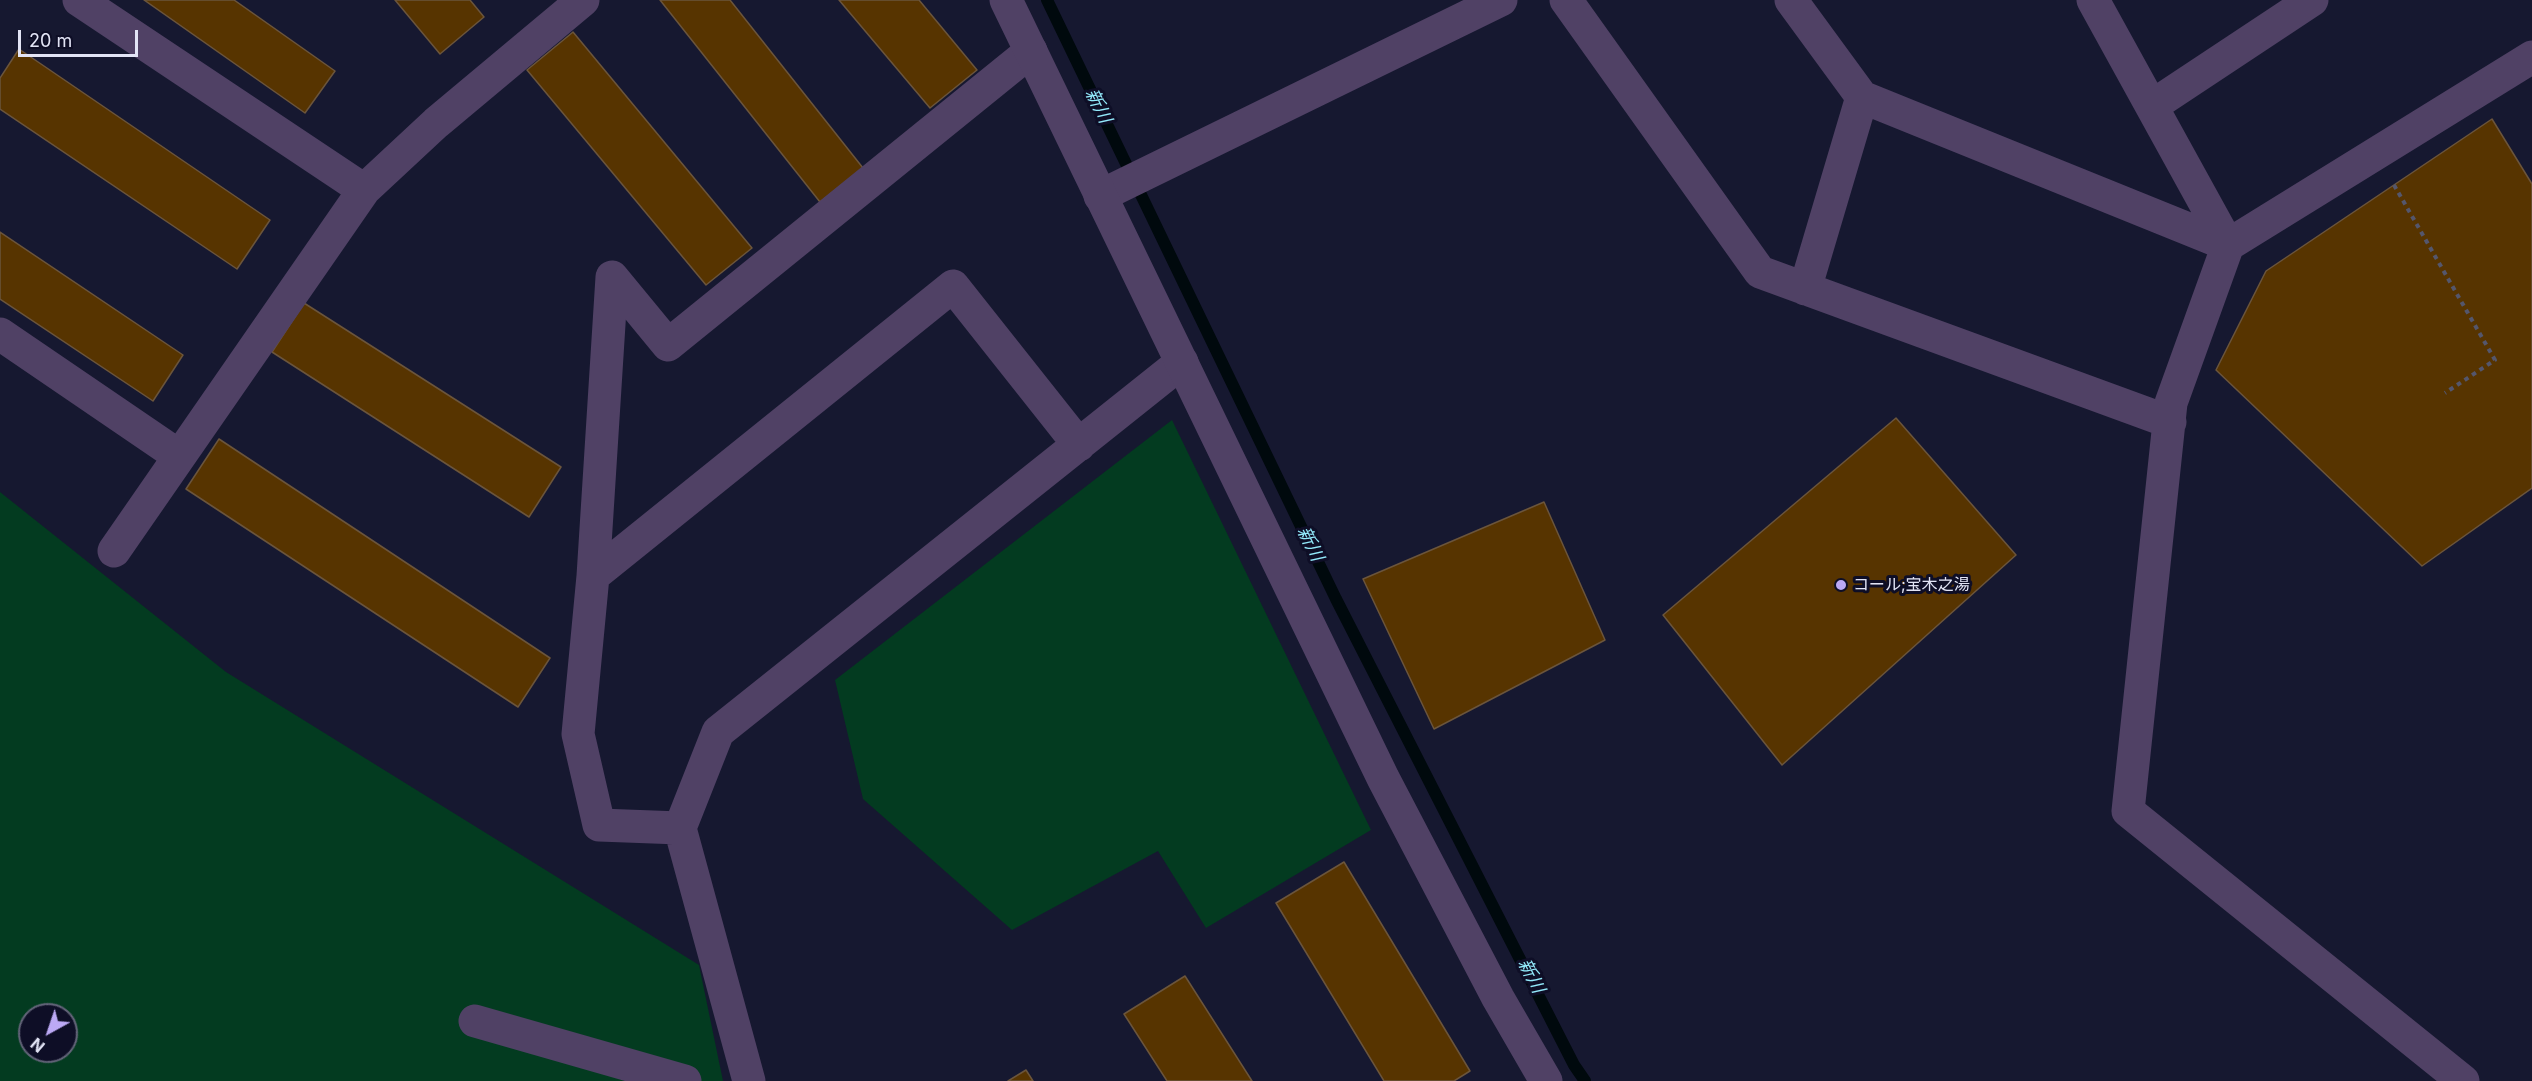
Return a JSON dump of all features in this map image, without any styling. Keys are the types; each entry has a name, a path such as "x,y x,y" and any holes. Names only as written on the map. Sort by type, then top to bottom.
{"street":[{"path":"79,0 364,190"},
{"path":"114,551 364,190 436,123 583,0"},
{"path":"1006,0 1383,778 1498,998 1546,1081"},
{"path":"1100,196 1501,0"},
{"path":"1566,0 1761,272 2170,422"},
{"path":"1791,0 1862,97 2228,245"},
{"path":"2093,0 2228,245"},
{"path":"2152,106 2312,0"},
{"path":"680,828 599,825 578,734 593,576 612,277 668,345 1030,51"},
{"path":"2463,1081 2128,811 2171,403 2228,245 2532,57"},
{"path":"1805,289 1862,97"},
{"path":"593,576 953,286 1079,445"},
{"path":"0,334 179,456"},
{"path":"749,1081 680,828 718,732 1182,362"},
{"path":"475,1021 685,1081"}],"path":[{"path":"2376,153 2495,360 2445,393"}],"green space":[{"path":"1172,420 1371,830 1206,928 1158,851 1012,930 863,799 835,680"},
{"path":"0,492 226,672 699,965 723,1081 0,1081"}],"building":[{"path":"144,0 234,0 335,71 305,113"},
{"path":"395,0 470,0 484,17 440,54"},
{"path":"660,0 730,0 863,168 820,202"},
{"path":"839,0 919,0 977,70 930,108"},
{"path":"573,32 752,248 706,285 527,70"},
{"path":"19,49 270,220 237,269 0,109 0,78"},
{"path":"2492,119 2532,184 2532,488 2422,566 2216,370 2266,271"},
{"path":"0,232 183,355 153,401 0,299"},
{"path":"304,303 561,467 529,517 272,352"},
{"name":"コール;宝木之湯","path":"1896,418 2016,555 1782,765 1663,615"},
{"path":"219,439 550,658 518,707 186,489"},
{"path":"1544,502 1605,640 1434,729 1363,579"},
{"path":"1344,862 1470,1071 1454,1081 1384,1081 1276,903"},
{"path":"1185,976 1252,1081 1167,1081 1124,1014"},
{"path":"1026,1070 1033,1081 1008,1081"}],"waterway":[{"name":"新川","path":"1047,0 1336,599 1574,1065 1585,1081"}],"place":[{"name":"コール;宝木之湯","path":"1841,585"}]}
